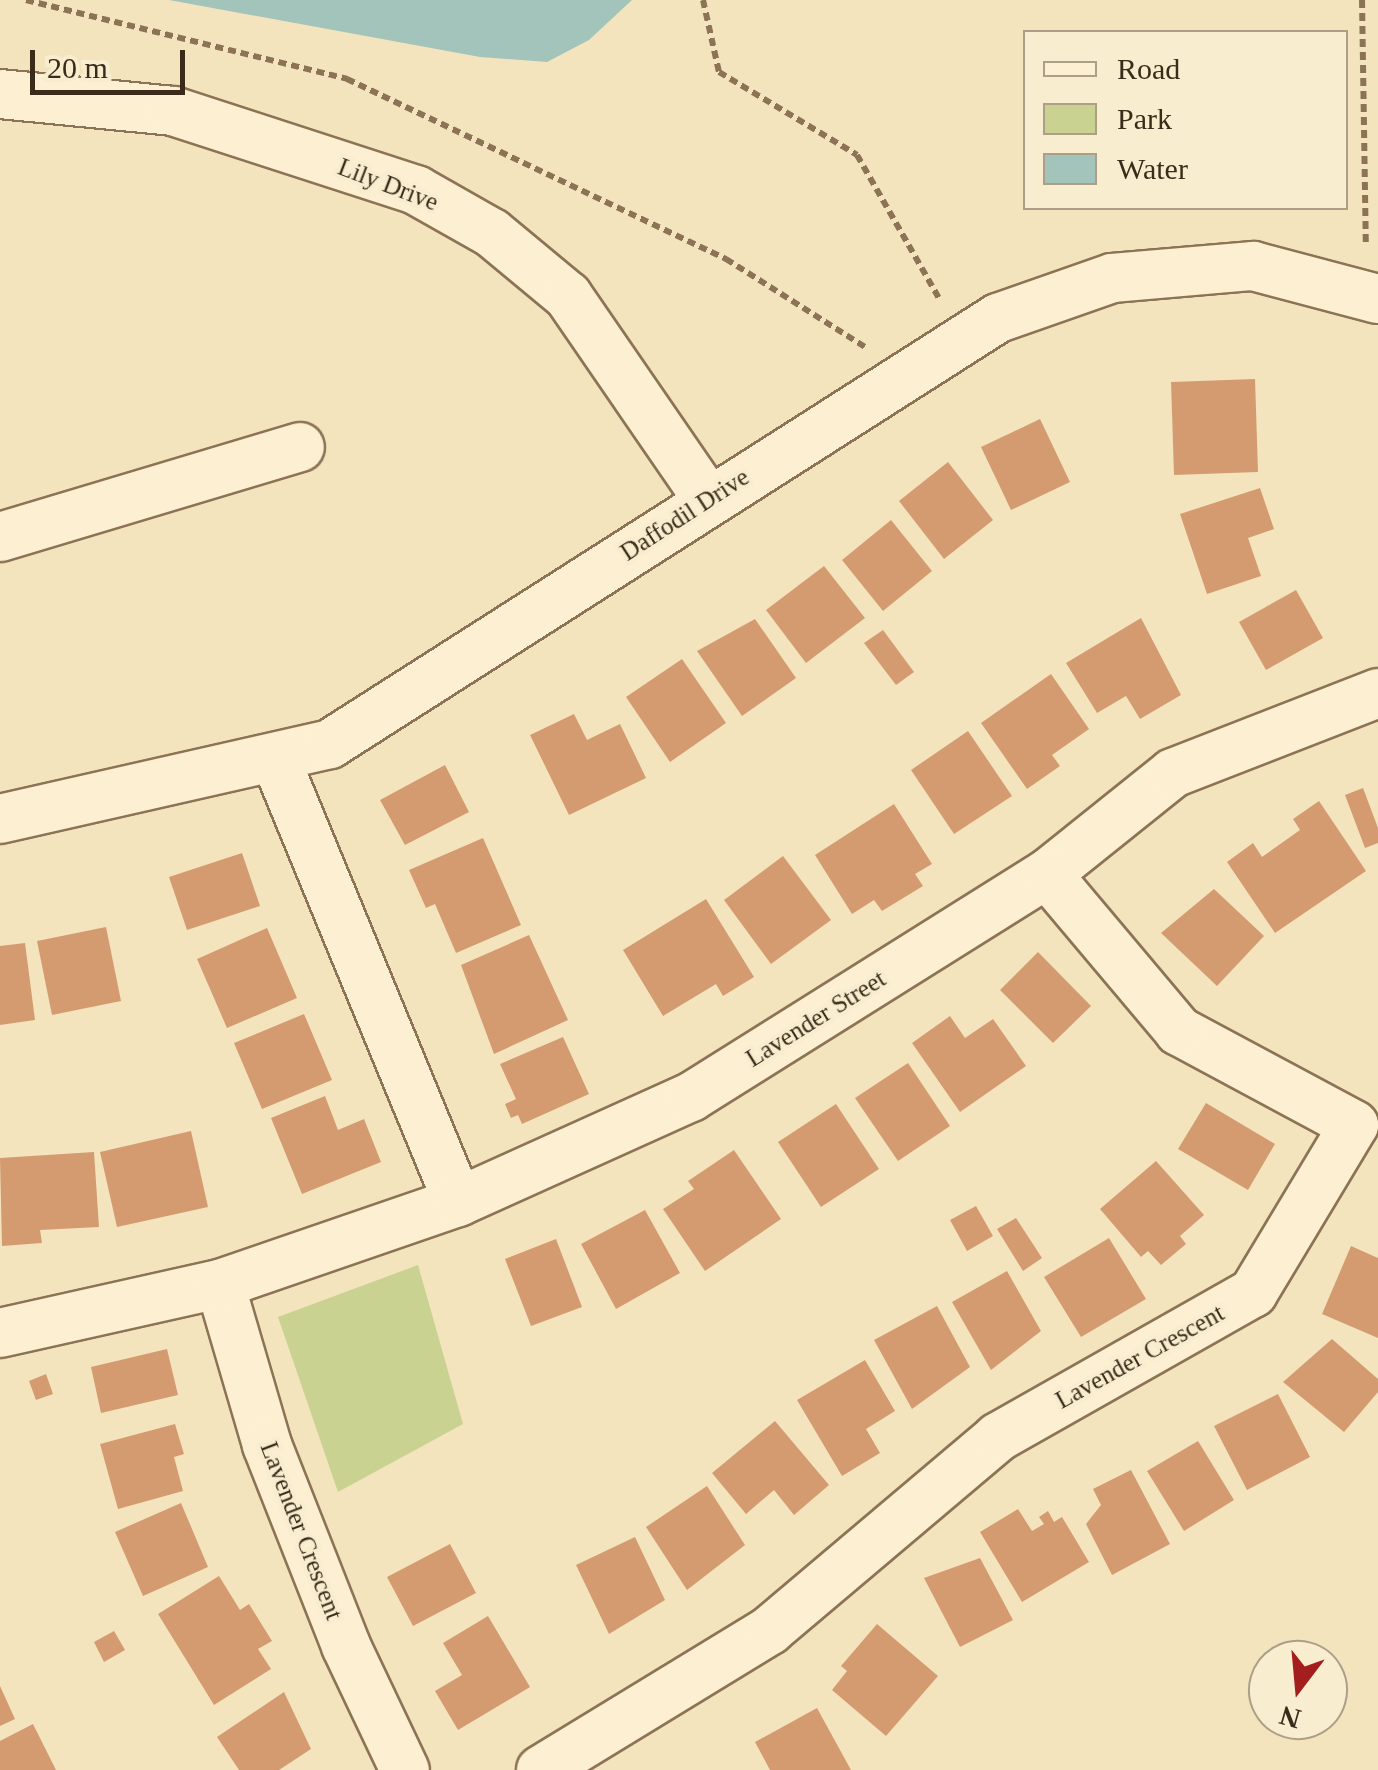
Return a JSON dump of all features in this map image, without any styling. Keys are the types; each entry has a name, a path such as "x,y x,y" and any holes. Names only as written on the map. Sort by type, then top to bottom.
{"street":[{"name":"Lily Drive","path":"0,94 173,111 416,190 477,224 568,296 708,500"},
{"name":"Daffodil Drive","path":"0,820 330,744 998,318 1112,278 1253,266 1372,297"},
{"path":"0,537 300,448"},
{"name":"Lavender Street","path":"0,1333 220,1284 458,1202 691,1098 1048,874 1173,773 1378,693"},
{"path":"275,758 458,1202"},
{"name":"Lavender Crescent","path":"541,1770 770,1630 998,1437 1253,1294 1354,1124 1178,1030 1048,874"},
{"name":"Lavender Crescent","path":"220,1284 266,1445 346,1646 404,1770"}],"path":[{"path":"26,0 347,78 726,259 908,374"},
{"path":"703,0 719,72 857,155 962,340"},
{"path":"1362,0 1372,297"}],"green space":[{"path":"418,1265 463,1424 338,1492 278,1317"}],"water":[{"path":"169,0 632,0 589,40 547,62 480,57"}],"building":[{"path":"1255,379 1258,472 1174,475 1171,382"},
{"path":"1040,419 1070,482 1011,510 981,447"},
{"path":"948,462 993,520 944,559 899,501"},
{"path":"1260,488 1274,529 1248,538 1261,576 1207,594 1180,514"},
{"path":"891,520 932,571 883,611 842,560"},
{"path":"824,566 865,618 806,663 766,610"},
{"path":"1296,590 1323,638 1266,670 1239,622"},
{"path":"1141,618 1181,695 1140,719 1126,696 1097,713 1066,663"},
{"path":"755,619 796,678 742,716 697,651"},
{"path":"883,630 914,672 896,685 864,643"},
{"path":"682,659 726,723 670,762 626,697"},
{"path":"1051,674 1089,729 1052,755 1060,766 1027,789 981,723"},
{"path":"574,714 587,740 620,724 646,778 569,815 530,735"},
{"path":"968,731 1012,796 954,834 911,770"},
{"path":"445,765 469,812 405,845 380,800"},
{"path":"1363,788 1378,828 1378,843 1365,848 1345,795"},
{"path":"1319,801 1366,871 1275,933 1227,862 1253,843 1262,857 1300,830 1293,819"},
{"path":"894,804 932,864 915,874 923,886 882,911 874,900 852,914 815,855"},
{"path":"483,838 521,925 456,953 435,904 426,908 409,870"},
{"path":"242,853 260,906 187,930 169,877"},
{"path":"783,856 831,920 771,964 724,900"},
{"path":"1214,889 1264,936 1217,986 1161,933"},
{"path":"706,899 754,977 723,996 716,984 663,1016 623,950"},
{"path":"106,927 121,1001 52,1015 37,941"},
{"path":"267,928 297,998 227,1028 197,959"},
{"path":"529,935 568,1020 494,1054 461,965"},
{"path":"25,943 35,1020 0,1025 0,946"},
{"path":"1038,952 1091,1006 1053,1043 1000,990"},
{"path":"304,1014 332,1080 262,1109 234,1043"},
{"path":"950,1016 965,1038 993,1019 1026,1066 960,1112 912,1043"},
{"path":"563,1037 589,1094 522,1124 518,1115 511,1118 505,1104 516,1099 500,1064"},
{"path":"908,1063 950,1126 898,1161 855,1098"},
{"path":"325,1096 338,1130 364,1119 381,1162 302,1194 271,1118"},
{"path":"1206,1103 1275,1144 1248,1190 1178,1149"},
{"path":"836,1104 879,1169 821,1207 778,1142"},
{"path":"191,1131 208,1207 117,1227 100,1152"},
{"path":"734,1150 781,1219 705,1271 663,1209 694,1189 688,1181"},
{"path":"94,1152 99,1227 40,1230 42,1243 2,1246 0,1158"},
{"path":"1156,1161 1204,1215 1180,1236 1186,1244 1161,1265 1148,1251 1141,1257 1100,1209"},
{"path":"976,1206 993,1236 967,1251 950,1220"},
{"path":"645,1210 680,1273 616,1309 581,1244"},
{"path":"1016,1218 1042,1258 1023,1271 997,1229"},
{"path":"1109,1238 1146,1299 1081,1337 1044,1277"},
{"path":"556,1239 582,1307 531,1326 505,1259"},
{"path":"1351,1246 1378,1258 1378,1338 1322,1314"},
{"path":"1007,1271 1041,1331 991,1370 952,1302"},
{"path":"937,1306 970,1367 912,1409 874,1340"},
{"path":"1332,1339 1378,1379 1378,1392 1344,1432 1283,1382"},
{"path":"167,1349 178,1395 101,1413 91,1367"},
{"path":"865,1360 895,1411 866,1429 880,1453 842,1476 797,1400"},
{"path":"46,1374 53,1394 36,1400 29,1381"},
{"path":"1278,1394 1310,1457 1247,1490 1214,1426"},
{"path":"775,1421 829,1485 794,1515 774,1490 746,1514 712,1473"},
{"path":"175,1424 184,1454 174,1457 183,1491 118,1509 100,1444"},
{"path":"1198,1441 1234,1500 1184,1531 1147,1471"},
{"path":"1131,1470 1170,1544 1112,1575 1086,1524 1101,1505 1093,1489"},
{"path":"707,1486 745,1545 687,1590 646,1527"},
{"path":"181,1503 208,1567 143,1596 115,1532"},
{"path":"1018,1509 1032,1531 1044,1524 1039,1517 1048,1511 1054,1522 1062,1517 1089,1562 1022,1602 980,1532"},
{"path":"635,1537 665,1600 609,1634 576,1565"},
{"path":"450,1544 476,1593 413,1626 387,1577"},
{"path":"980,1558 1013,1620 960,1647 924,1578"},
{"path":"219,1576 240,1610 249,1604 272,1641 258,1649 271,1669 214,1705 158,1614"},
{"path":"488,1616 530,1687 458,1730 435,1691 462,1675 443,1643"},
{"path":"877,1624 938,1676 886,1736 832,1690 847,1671 841,1666"},
{"path":"114,1631 125,1650 104,1662 94,1642"},
{"path":"0,1686 15,1719 0,1726"},
{"path":"284,1692 311,1749 279,1770 239,1770 217,1737"},
{"path":"817,1708 851,1770 770,1770 755,1742"},
{"path":"33,1724 56,1770 0,1770 0,1741"}]}
